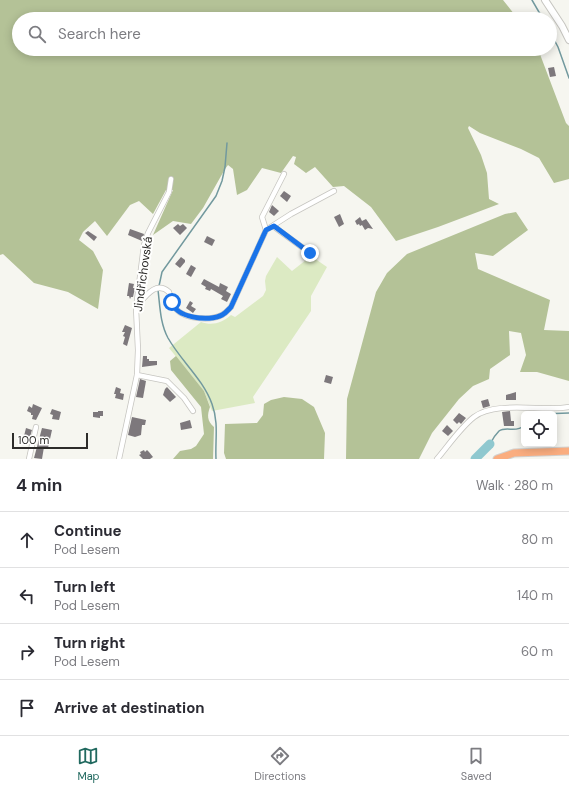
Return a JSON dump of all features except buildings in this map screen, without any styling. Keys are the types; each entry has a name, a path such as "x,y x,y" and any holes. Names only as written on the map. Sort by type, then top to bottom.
{"main road":[{"path":"497,459 514,452 569,451"}],"street":[{"path":"545,0 553,12"},
{"path":"557,18 569,40"},
{"path":"266,230 262,217 284,174"},
{"name":"Jindřichovská","path":"119,459 137,374 138,350 136,308 144,245 148,233 169,192 171,179"},
{"path":"136,308 151,291 156,288 161,288 169,292 173,306 179,312 188,316 209,318 223,314 231,307 266,230 291,214 334,191"},
{"path":"274,226 310,253"},
{"path":"137,374 166,381 184,398 193,411"},
{"path":"437,459 470,421 478,415 505,408 569,407"},
{"path":"29,459 36,427"}],"green space":[{"path":"0,0 503,0 512,12 12,12 12,56 541,56 566,123 569,126 569,179 554,183 539,158 521,149 480,133 469,126 468,128 481,155 487,173 489,199 499,204 396,241 371,207 344,186 333,187 315,167 306,173 294,164 296,157 293,156 281,173 262,168 247,190 237,195 233,169 228,165 203,208 191,224 173,221 153,235 173,190 166,190 153,214 139,201 130,205 107,236 95,221 83,232 79,240 93,251 103,270 98,309 68,292 34,283 3,254 0,255"},
{"path":"516,212 528,230 493,256 475,253 478,269 550,300 544,330 569,331 569,381 537,372 520,372 526,355 521,333 509,331 510,355 490,369 489,379 473,386 459,399 432,433 419,459 346,459 347,399 376,292 387,273 407,254 505,214"},
{"path":"311,256 327,267 311,296 311,311 253,397 255,403 212,411 204,391 169,348 201,322 213,324 224,320 231,315 235,317 263,296 266,290 266,276 277,257 292,271"},
{"path":"176,356 204,391 210,407 208,418 214,427 213,459 173,459 180,451 191,449 196,446 204,434 201,407 171,370 170,361"},
{"path":"284,397 302,399 314,407 325,433 324,459 226,459 224,453 225,424 257,423 263,415 264,404 271,400"}],"waterway":[{"path":"532,0 539,12"},
{"path":"557,45 569,78"},
{"path":"159,286 162,272 216,196 222,181 225,167 227,143"},
{"path":"158,290 165,332 173,346 198,378 212,404 216,425 216,459"},
{"path":"557,413 569,413"},
{"path":"490,444 499,431 521,428"},
{"path":"475,459 490,444"}],"route":[{"path":"172,302 173,306 179,312 188,316 209,318 223,314 231,307 261,244 266,230 274,226 310,253"}]}
